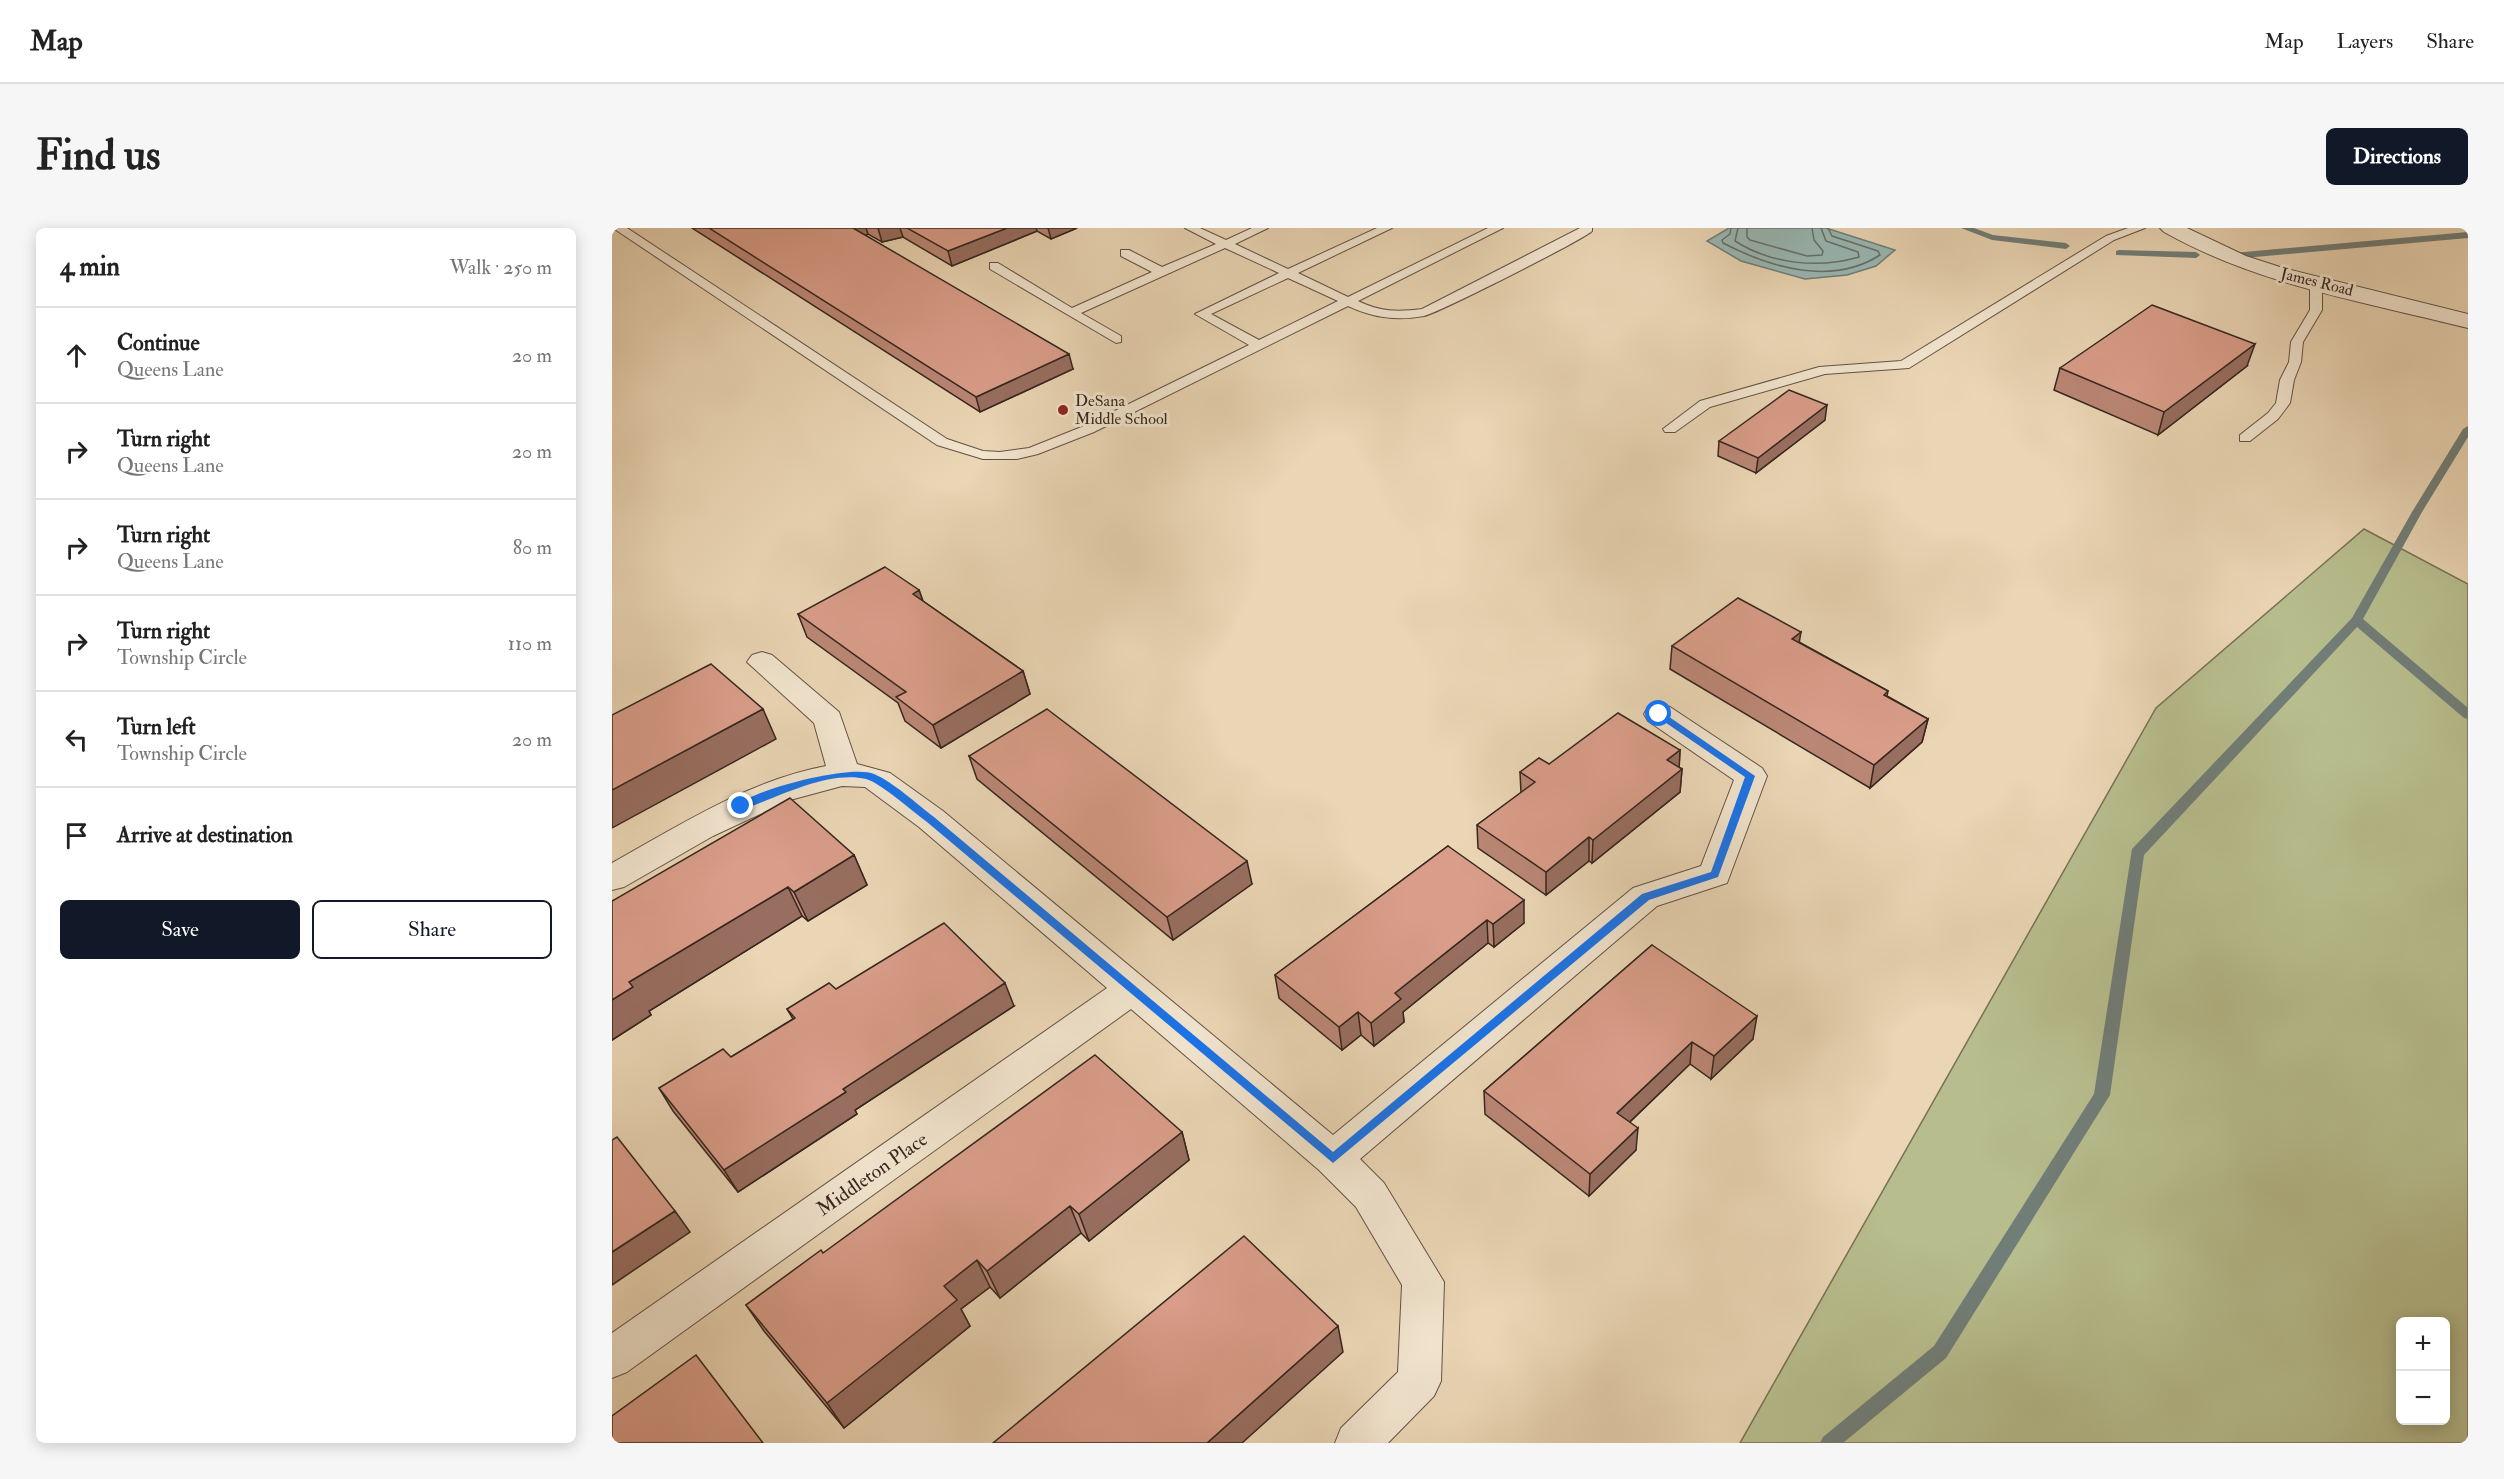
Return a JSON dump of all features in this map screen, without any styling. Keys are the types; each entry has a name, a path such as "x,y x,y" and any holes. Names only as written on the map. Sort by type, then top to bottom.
{"street":[{"name":"James Road","path":"2171,228 2194,243 2234,259 2316,283 2468,321"},
{"path":"762,662 828,719 844,775"},
{"path":"1333,1158 1645,897 1715,874 1750,776 1659,714"},
{"path":"612,878 741,806 802,784 844,775 870,776 931,819 1333,1158 1370,1195 1423,1282 1419,1381 1357,1443"},
{"name":"Middleton Place","path":"612,1358 1131,990"}],"lane":[{"path":"619,228 942,442 970,454 1004,458 1033,453 1089,429 1497,228"},
{"path":"1191,228 1223,245 1371,312 1395,316 1425,312 1586,231 1586,228"},
{"path":"1073,312 1262,228"},
{"path":"1258,345 1201,315 1386,228"},
{"path":"1670,429 1705,404 1824,370 1904,365 2110,238 2139,228"},
{"path":"1125,253 1162,272"},
{"path":"994,266 1116,339"},
{"path":"2245,438 2273,416 2283,403 2287,380 2295,362 2297,342 2316,310 2316,283"}],"green space":[{"path":"2364,529 2468,584 2468,1443 1740,1443 2156,708"}],"water":[{"path":"1729,228 1826,228 1895,250 1876,266 1847,275 1805,279 1741,261 1707,241"}],"building":[{"path":"709,228 853,228 1069,354 976,397"},
{"path":"907,228 1007,228 948,251"},
{"path":"2152,305 2255,344 2164,412 2060,368"},
{"path":"1789,390 1827,405 1758,458 1719,441"},
{"path":"885,567 919,590 913,594 1023,671 933,725 896,697 906,692 798,614"},
{"path":"1738,598 1801,632 1792,639 1888,691 1884,695 1928,719 1874,765 1672,646"},
{"path":"711,664 763,709 612,790 612,715"},
{"path":"1047,709 1247,861 1167,917 969,756"},
{"path":"1618,713 1680,750 1667,760 1682,769 1593,840 1589,837 1546,872 1477,825 1535,782 1520,772 1539,758 1549,764"},
{"path":"790,798 854,855 794,892 788,887 629,982 633,987 612,1000 612,901"},
{"path":"1448,846 1524,900 1493,924 1487,920 1395,993 1401,999 1371,1023 1358,1012 1339,1027 1275,975"},
{"path":"944,923 1005,983 843,1089 846,1092 724,1170 659,1088 723,1049 731,1057 795,1018 787,1009 829,983 836,989"},
{"path":"1652,945 1757,1016 1714,1056 1692,1042 1617,1113 1638,1128 1590,1174 1484,1091"},
{"path":"1095,1055 1182,1132 1079,1214 1070,1206 987,1271 977,1260 944,1286 957,1300 827,1403 746,1305 821,1250 823,1253"},
{"path":"617,1137 675,1211 612,1252 612,1140"},
{"path":"1244,1236 1338,1326 1207,1443 993,1443"},
{"path":"696,1355 763,1443 612,1443 612,1416"}],"waterway":[{"path":"1965,228 1992,237 2066,246"},
{"path":"2233,256 2468,235"},
{"path":"2119,253 2196,255"},
{"path":"2357,620 2417,512 2468,429"},
{"path":"1829,1443 1940,1352 2102,1095 2137,853 2357,620"},
{"path":"2357,620 2468,715"}],"place":[{"name":"DeSana Middle School","path":"1063,410"}],"route":[{"path":"741,806 802,784 844,775 870,776 931,819 1333,1158 1645,897 1715,874 1750,776 1659,714"}]}
